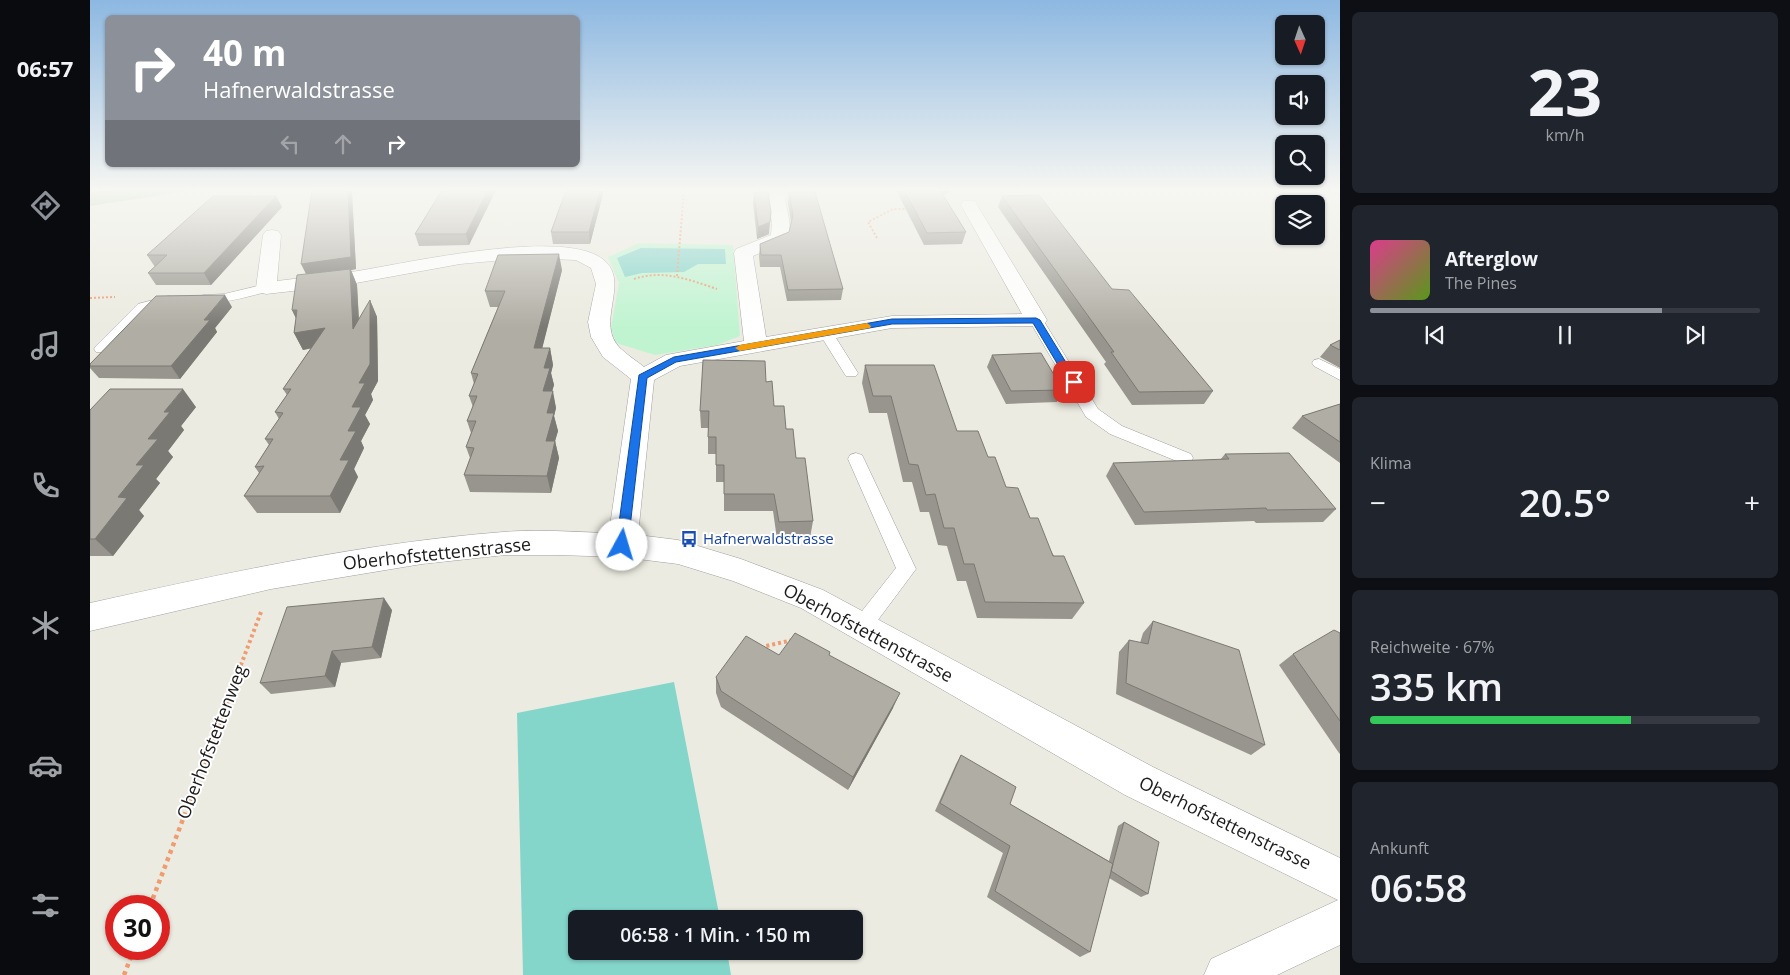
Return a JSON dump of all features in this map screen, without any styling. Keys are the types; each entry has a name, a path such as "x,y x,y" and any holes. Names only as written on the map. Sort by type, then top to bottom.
{"street":[{"path":"272,236 266,288 345,279 460,258 526,252 580,255 599,265 606,284 599,322 602,337 611,352 642,377"},
{"path":"756,345 750,289 743,254 780,238 780,236"},
{"path":"642,377 674,360 892,322 1036,320 987,236"},
{"path":"622,545 642,377"},
{"name":"Oberhofstettenstrasse","path":"90,617 271,576 422,552 505,543 622,545 678,552 741,570 812,600 1139,781 1340,880"},
{"path":"1227,975 1330,927 1340,920"}],"lane":[{"path":"100,349 143,307 165,300 224,298 266,288"},
{"path":"1036,320 1092,414 1116,430 1185,458"},
{"path":"826,333 851,373"},
{"path":"1319,363 1340,375"},
{"path":"856,459 906,569 862,626"}],"path":[{"path":"677,276 680,236"},
{"path":"606,284 618,283 646,275 677,276 713,289 750,289"},
{"name":"Oberhofstettenweg","path":"154,895 264,604 271,576"},
{"path":"760,652 766,646 781,641 800,639"},
{"path":"124,975 130,960"}],"green space":[{"path":"639,243 733,245 740,336 717,345 655,355 616,343 611,328 619,283 608,257"}],"shaded area":[{"path":"641,248 725,249 726,264 698,264 684,272 642,273 625,277 617,258"},
{"path":"674,682 718,910 568,910 568,960 728,960 731,975 523,975 517,713"}],"building":[{"path":"169,236 239,236 204,273 148,273 167,255 147,255"},
{"path":"305,236 350,236 351,257 301,264"},
{"path":"781,236 828,236 843,289 788,290 781,255 761,255 760,244"},
{"path":"1030,236 1070,236 1112,289 1129,290 1213,391 1139,392 1111,352 1114,352"},
{"path":"559,254 534,348 550,348 544,368 550,368 543,391 553,391 547,413 554,413 546,441 555,441 547,476 464,475 474,448 466,447 476,421 467,421 477,396 469,396 478,374 471,373 505,291 485,291 498,255"},
{"path":"350,269 353,329 370,300 370,364 359,383 365,383 352,407 361,407 348,431 356,431 340,460 349,460 330,496 244,496 264,466 255,467 273,439 265,439 283,413 275,412 291,389 283,389 325,328 294,333 297,310 292,310 297,275"},
{"path":"225,295 204,320 210,320 171,366 90,366 156,296"},
{"path":"1340,340 1340,350 1330,345"},
{"path":"1041,353 1063,390 1011,391 992,355"},
{"path":"703,360 765,361 766,382 772,381 774,406 784,406 786,429 793,429 796,458 805,458 813,521 779,522 774,494 724,494 724,465 716,465 716,437 708,437 709,411 700,411"},
{"path":"865,365 934,365 957,431 978,431 988,457 995,457 1006,487 1018,488 1030,518 1038,518 1053,556 1064,556 1084,603 985,602 974,564 964,564 954,528 944,528 935,494 926,495 918,465 909,464 891,396 873,396"},
{"path":"110,389 183,389 164,412 170,412 148,439 158,439 136,465 144,465 118,497 127,498 95,539 90,539 90,410"},
{"path":"1340,404 1340,442 1302,416"},
{"path":"1289,453 1336,509 1267,510 1266,508 1144,512 1113,463 1229,459 1225,454"},
{"path":"384,598 372,647 332,651 325,676 260,683 287,607"},
{"path":"1153,621 1239,650 1265,745 1126,683 1129,640 1148,644"},
{"path":"1334,630 1340,633 1340,721 1293,654"},
{"path":"795,633 830,652 829,655 900,693 853,777 721,691 716,677 746,636 779,655"},
{"path":"961,755 1016,787 1010,804 1113,864 1090,952 995,891 1010,846 940,803"},
{"path":"1124,822 1159,842 1148,894 1111,871"}],"slow traffic":[{"path":"740,348 867,326"}],"place":[{"name":"Hafnerwaldstrasse","path":"689,539"}],"route":[{"path":"622,545 642,377 674,360 892,322 1036,320 1074,382"}]}
